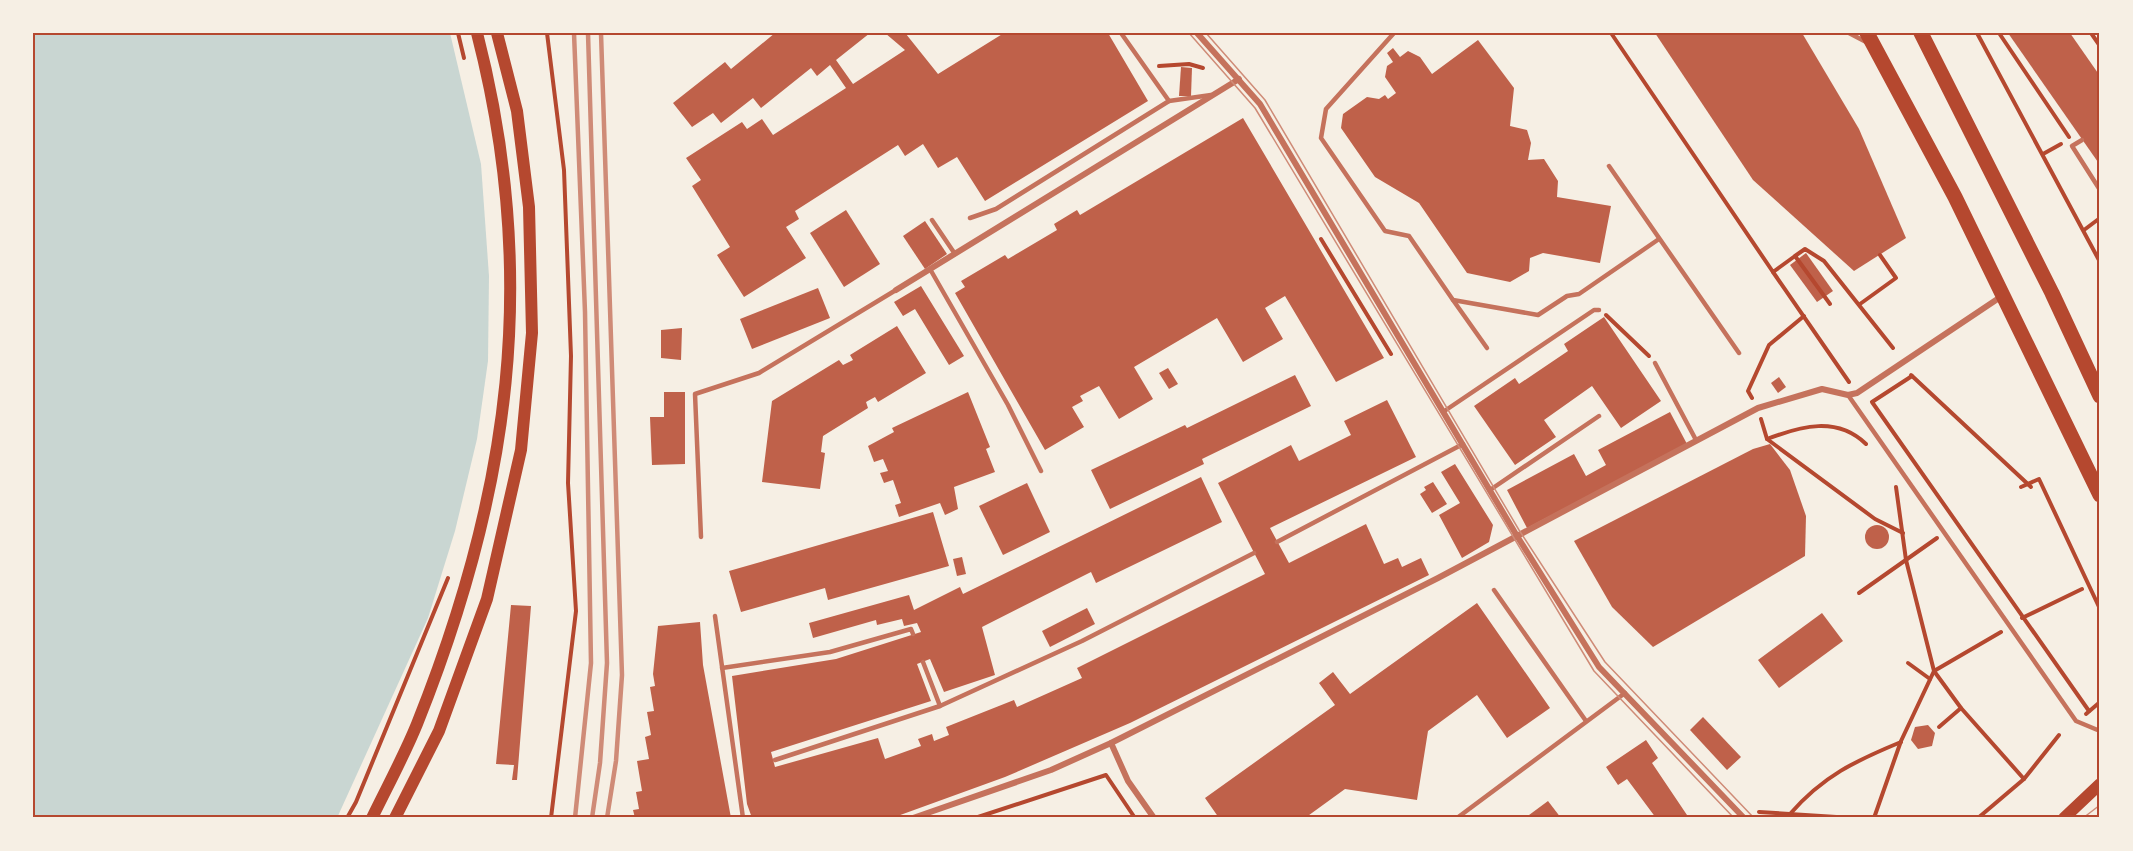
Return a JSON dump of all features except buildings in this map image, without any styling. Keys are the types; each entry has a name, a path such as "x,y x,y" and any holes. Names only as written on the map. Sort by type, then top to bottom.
{"main road":[{"path":"372,818 417,725 466,586 486,515 506,393 512,294 509,210 506,174 477,33"},
{"path":"395,818 439,731 487,600 521,450 532,333 530,207 517,111 497,33"},
{"path":"1867,33 2003,294 2100,495"},
{"path":"1921,33 2042,272 2100,396"},
{"path":"2064,818 2100,784"}],"street":[{"path":"1197,33 1260,104 1517,536 1599,667 1744,818"},
{"path":"896,290 1219,94 1239,79"},
{"path":"913,818 1051,770 1111,743 1517,536 1758,408 1780,399 1822,389 1848,395 1857,393 2003,294"},
{"path":"1111,743 1128,781 1154,818"}],"lane":[{"path":"1121,33 1169,101"},
{"path":"1394,33 1326,109 1321,138 1385,231 1409,236 1487,348"},
{"path":"1849,33 1875,47"},
{"path":"970,218 996,208 1169,101 1219,94"},
{"path":"2082,140 2072,146 2100,190"},
{"path":"1609,166 1739,353"},
{"path":"932,220 955,254"},
{"path":"1453,300 1538,315 1567,296 1579,294 1659,239"},
{"path":"930,269 1008,405 1041,471"},
{"path":"701,537 695,394 759,373 896,290"},
{"path":"1443,412 1594,310 1599,310"},
{"path":"1655,363 1696,440"},
{"path":"1848,395 2076,721 2100,731"},
{"path":"1490,490 1599,416"},
{"path":"1277,542 1463,444"},
{"path":"775,760 940,706 1082,641 1254,553"},
{"path":"1494,590 1586,721"},
{"path":"715,616 742,818"},
{"path":"722,668 830,652 911,629 914,634"},
{"path":"923,662 940,706"},
{"path":"1457,818 1625,693"}],"path":[{"path":"458,33 466,64"},
{"path":"547,33 564,170 571,356 568,483 576,610 551,818"},
{"path":"1611,33 1804,316 1783,330 1769,345 1748,391 1758,408 1767,440 1875,519 1904,534"},
{"path":"1977,33 2100,262"},
{"path":"1999,33 2074,145"},
{"path":"2091,33 2100,46"},
{"path":"1145,67 1189,64 1203,68"},
{"path":"2043,154 2064,142"},
{"path":"2084,230 2100,219"},
{"path":"1321,239 1391,354"},
{"path":"1773,272 1805,249 1824,261 1893,348"},
{"path":"1860,304 1896,278 1880,255"},
{"path":"1795,256 1830,304"},
{"path":"1599,310 1655,363"},
{"path":"2030,485 1911,375 1872,402 2089,711"},
{"path":"1767,440 1794,429 1825,424 1843,430"},
{"path":"2021,487 2030,485 2038,479 2100,609"},
{"path":"1895,481 1906,560 1934,671 1961,708 2024,779"},
{"path":"1859,593 1945,532"},
{"path":"347,818 356,802 449,576"},
{"path":"1874,818 1901,741 1934,671 1993,639 2023,617 2089,585"},
{"path":"1908,663 1930,679"},
{"path":"2082,717 2100,702"},
{"path":"1939,727 1961,708"},
{"path":"1978,818 2024,779 2059,735"},
{"path":"1790,814 1811,790 1846,767 1901,741"},
{"path":"975,818 1106,775 1136,818"},
{"path":"1765,818 1760,812 1852,818"}],"shaded area":[{"path":"33,33 450,33 481,164 489,276 488,361 477,439 455,531 428,618 337,818 33,818"}],"tram line":[{"path":"1189,33 1255,108 1594,671 1734,818"},
{"path":"1206,33 1265,100 1519,530 1605,662 1754,818"},
{"path":"2083,818 2100,805"}],"railway":[{"path":"574,33 585,312 591,663 575,818"},
{"path":"588,33 607,663 600,763 592,818"},
{"path":"601,33 622,675 616,761 607,818"}]}
